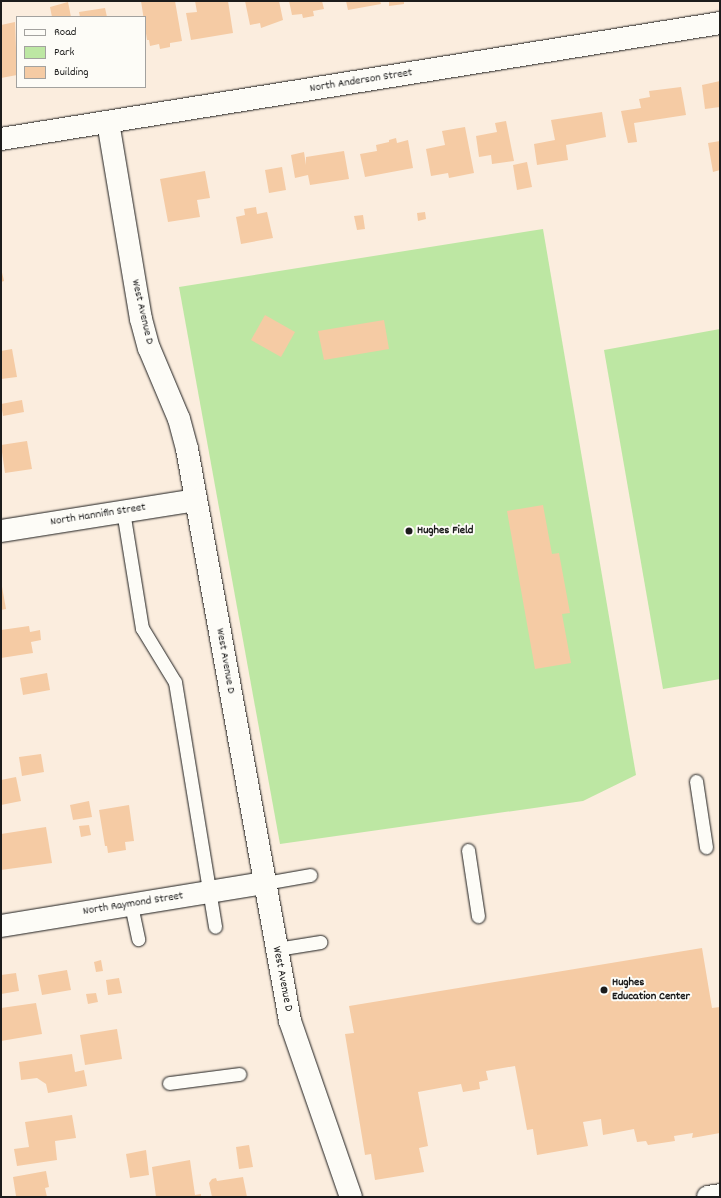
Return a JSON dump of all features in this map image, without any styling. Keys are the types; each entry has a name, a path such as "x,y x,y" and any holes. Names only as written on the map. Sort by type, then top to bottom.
{"street":[{"name":"North Anderson Street","path":"1,139 720,23"},
{"name":"West Avenue D","path":"108,122 141,319 149,348 179,419 196,500 290,1021 352,1197"},
{"name":"North Hannifin Street","path":"1,531 196,500"},
{"name":"North Raymond Street","path":"1,926 265,883"},
{"path":"708,1197 720,1195"}],"lane":[{"path":"123,511 142,628 175,682 208,892 215,927"},
{"path":"696,781 706,847"},
{"path":"468,850 478,916"},
{"path":"265,883 310,875"},
{"path":"131,905 138,939"},
{"path":"276,949 320,942"},
{"path":"169,1084 239,1074"}],"green space":[{"name":"Hughes Field","path":"543,229 636,775 583,801 280,844 179,287"},
{"path":"720,329 720,679 663,689 604,350"}],"building":[{"path":"141,1 175,1 182,41 170,43 170,47 160,49 159,44 150,46 146,34 146,16 143,16"},
{"path":"195,1 228,1 233,33 191,40 186,13 197,12"},
{"path":"245,1 279,1 283,20 261,28 260,23 250,25"},
{"path":"289,1 322,1 324,9 313,11 314,16 303,18 302,14 292,15"},
{"path":"346,1 380,1 381,4 348,10"},
{"path":"389,1 404,1 404,4 389,6"},
{"path":"68,2 71,16 52,16 50,7"},
{"path":"105,8 107,16 80,16 79,12"},
{"path":"15,22 16,75 1,78 1,25"},
{"path":"720,81 720,107 705,109 702,85"},
{"path":"681,87 686,115 634,123 637,142 628,143 621,111 641,108 639,99 650,97 649,91"},
{"path":"602,112 606,137 566,145 568,160 537,165 534,144 555,140 551,120"},
{"path":"506,121 514,161 492,164 491,155 479,157 476,136 497,132 495,123"},
{"path":"465,127 474,173 449,178 448,173 431,176 426,149 445,145 442,131"},
{"path":"396,138 397,143 408,140 413,168 365,177 360,154 377,151 376,145 389,142 389,140"},
{"path":"720,141 720,170 713,172 708,143"},
{"path":"344,151 349,179 310,185 308,175 295,178 291,155 304,152 306,165 306,157"},
{"path":"527,162 532,187 517,190 513,165"},
{"path":"282,167 286,190 269,193 265,170"},
{"path":"205,171 210,198 197,200 200,217 168,222 160,179"},
{"path":"256,207 257,214 267,212 273,238 241,244 236,217 245,215 244,209"},
{"path":"425,212 426,219 418,221 417,213"},
{"path":"363,215 365,229 357,230 354,216"},
{"path":"1,268 4,281 1,282"},
{"path":"265,315 295,332 281,357 251,340"},
{"path":"384,320 389,349 324,360 318,331"},
{"path":"12,349 17,377 1,379 1,351"},
{"path":"22,400 24,412 3,416 1,404"},
{"path":"27,441 32,469 5,473 1,445"},
{"path":"543,505 552,554 559,553 570,613 562,614 571,663 535,669 507,511"},
{"path":"1,581 6,609 1,610"},
{"path":"29,626 30,632 40,630 41,640 31,642 33,653 1,658 1,630"},
{"path":"47,673 50,690 23,695 20,678"},
{"path":"41,754 44,772 22,776 19,757"},
{"path":"16,777 21,801 1,805 1,780"},
{"path":"89,801 92,817 73,820 70,805"},
{"path":"129,805 134,841 125,842 126,850 108,853 107,846 105,846 99,810"},
{"path":"89,825 91,835 81,837 79,826"},
{"path":"46,827 52,863 1,870 1,834"},
{"path":"702,948 712,1008 720,1007 720,1133 692,1138 693,1133 674,1136 675,1141 648,1145 646,1141 637,1142 634,1129 603,1135 601,1119 583,1122 588,1146 537,1155 533,1129 527,1130 515,1066 486,1071 488,1080 479,1082 480,1089 463,1092 461,1084 418,1092 428,1146 419,1148 424,1172 375,1180 371,1154 365,1155 345,1034 354,1033 349,1006"},
{"path":"101,960 103,971 96,972 94,962"},
{"path":"67,970 71,990 42,995 38,975"},
{"path":"16,973 19,991 1,994 1,975"},
{"path":"119,978 122,993 108,995 106,980"},
{"path":"96,993 98,1002 88,1004 86,994"},
{"path":"36,1003 42,1034 1,1041 1,1008"},
{"path":"117,1029 122,1059 85,1065 80,1035"},
{"path":"72,1054 75,1072 84,1070 87,1086 48,1093 46,1084 37,1078 21,1080 19,1062"},
{"path":"72,1115 76,1138 55,1141 57,1160 17,1166 14,1149 29,1147 25,1122"},
{"path":"249,1145 253,1167 239,1169 236,1147"},
{"path":"146,1150 149,1175 130,1178 126,1154"},
{"path":"190,1160 195,1195 201,1194 201,1197 156,1197 152,1167"},
{"path":"46,1171 49,1187 45,1188 47,1197 16,1196 13,1177"},
{"path":"243,1177 247,1197 212,1197 209,1183 212,1179 216,1178 217,1181"}],"place":[{"name":"Hughes Field","path":"409,531"},
{"name":"Hughes Education Center","path":"604,990"}]}
